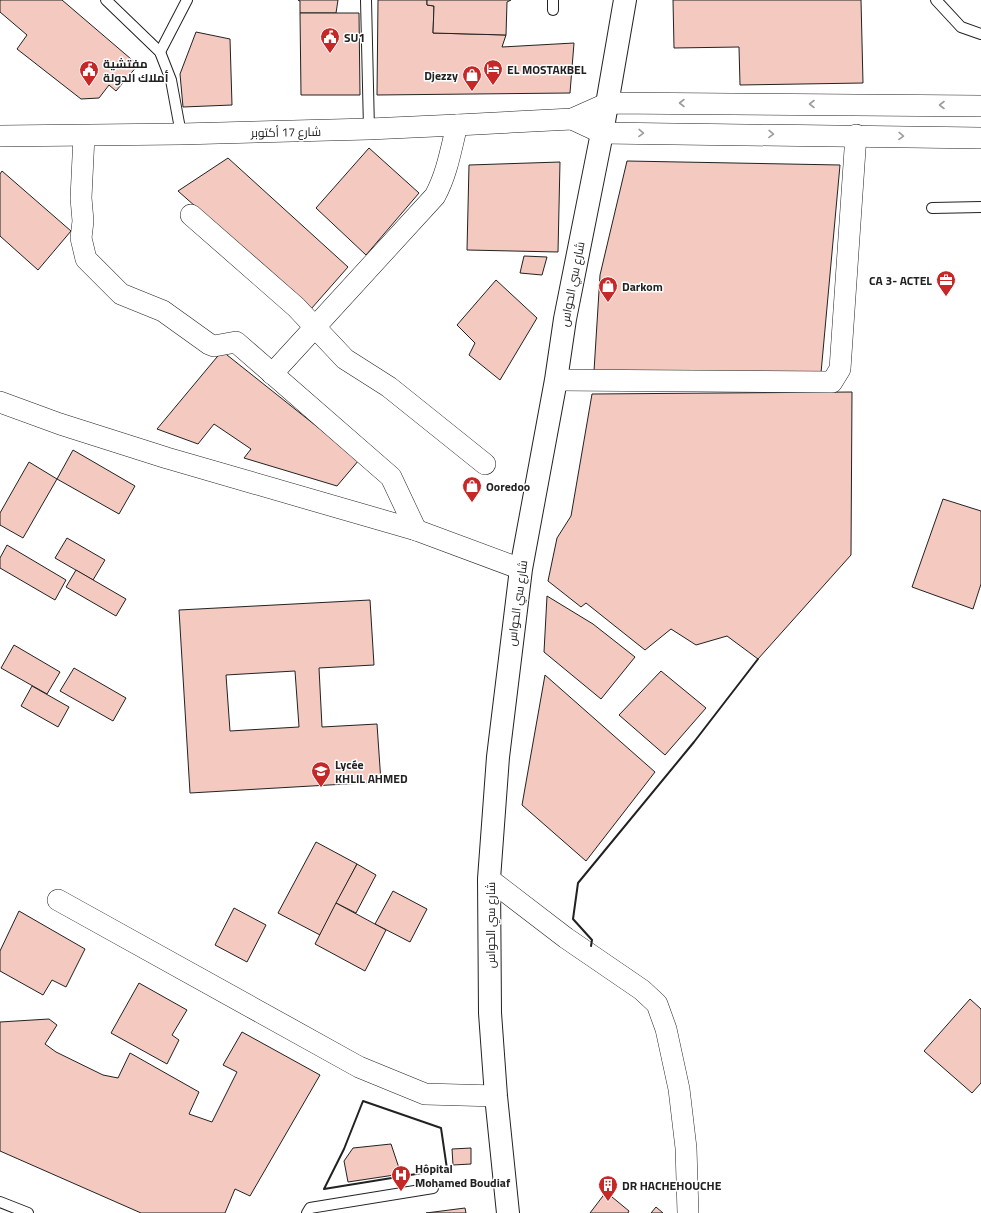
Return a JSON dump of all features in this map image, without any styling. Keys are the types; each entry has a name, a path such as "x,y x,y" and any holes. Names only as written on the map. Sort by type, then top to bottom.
{"street":[{"name":"شارع سي الحواس","path":"508,1213 496,1096 490,1013 490,879 498,757 521,570 556,380 565,319 608,103 626,0"},
{"path":"572,118 608,103 981,106"},
{"name":"شارع 17 أكتوبر","path":"0,136 84,136 369,130 572,118"},
{"path":"572,118 602,133 856,135 981,138"},
{"path":"272,374 435,196 441,185 457,125"},
{"path":"556,380 832,382 840,369 856,135"},
{"path":"84,136 81,198 83,221 81,238 86,259 121,294 163,311 209,344 214,346 236,342 391,477 416,530"},
{"path":"191,216 296,307 345,359 389,387 485,464"},
{"path":"0,402 60,424 166,458 416,530 521,570"},
{"path":"490,879 566,938 642,990 657,1004 666,1029 679,1090 686,1148 688,1213"},
{"path":"58,900 359,1067 425,1094 496,1096"}],"lane":[{"path":"106,0 160,52 171,80 181,134"},
{"path":"160,52 187,0"},
{"path":"366,0 369,130"},
{"path":"936,0 961,27 981,34"},
{"path":"932,208 981,207"},
{"path":"307,1213 310,1208 433,1188"},
{"path":"0,1202 28,1213"}],"building":[{"path":"0,0 62,0 138,65 116,91 109,85 99,98 81,99 17,49 27,35 0,12"},
{"path":"298,0 338,0 336,13 300,13 300,1"},
{"path":"378,0 427,0 427,5 434,6 433,33 506,35 502,47 574,43 570,93 377,95"},
{"path":"427,0 511,0 507,2 506,35 433,33 434,6 427,5"},
{"path":"673,0 861,0 863,83 740,85 739,47 674,48"},
{"name":"SU1","path":"300,13 359,13 360,95 301,95"},
{"path":"196,32 230,39 232,105 183,107 180,74"},
{"path":"369,148 419,193 366,255 316,208"},
{"path":"228,158 348,267 311,309 178,191"},
{"path":"627,161 840,165 821,373 594,371 600,275"},
{"path":"560,162 558,252 467,250 469,165"},
{"path":"2,171 71,231 38,270 0,236 0,174"},
{"path":"524,256 547,257 542,275 520,273"},
{"path":"496,280 537,318 500,380 469,355 475,343 457,325"},
{"path":"222,351 359,460 337,486 244,458 251,449 214,424 198,444 157,429"},
{"path":"852,392 851,555 758,659 727,636 696,645 671,629 645,650 586,603 581,607 548,581 557,538 571,516 592,394"},
{"path":"73,450 135,486 119,514 57,479"},
{"path":"29,462 57,479 23,538 0,525 0,513"},
{"path":"943,499 981,511 981,584 973,609 912,587"},
{"path":"67,538 105,560 93,580 55,558"},
{"path":"7,545 66,580 55,600 0,568 0,558"},
{"path":"76,570 126,599 116,616 66,587"},
{"path":"547,596 593,624 635,657 601,699 544,652"},
{"path":"370,600 374,665 319,668 322,727 377,724 381,782 190,793 179,610","holes":["295,671 299,727 230,731 226,675"]},
{"path":"14,645 60,672 47,694 1,668"},
{"path":"74,668 126,698 113,721 60,691"},
{"path":"661,671 706,708 665,755 619,715"},
{"path":"545,675 655,772 586,861 522,805"},
{"path":"32,686 69,707 58,727 21,706"},
{"path":"316,842 357,864 320,935 278,913"},
{"path":"357,864 376,875 356,913 336,903"},
{"path":"393,891 427,909 410,942 375,924"},
{"path":"336,903 386,930 365,971 315,944"},
{"path":"234,908 266,925 247,962 215,945"},
{"path":"19,911 85,949 66,987 52,980 43,995 0,971 0,951"},
{"path":"139,983 187,1010 172,1035 179,1040 167,1064 111,1033"},
{"path":"970,999 981,1009 981,1083 972,1093 924,1051"},
{"path":"49,1019 57,1025 45,1044 56,1052 103,1075 118,1078 130,1053 199,1092 189,1114 212,1122 237,1072 223,1065 242,1032 320,1075 250,1196 235,1189 225,1213 141,1213 0,1151 0,1022"},
{"path":"391,1144 401,1174 348,1182 344,1161 353,1148"},
{"path":"471,1148 471,1164 453,1165 452,1149"},
{"name":"DR HACHEHOUCHE","path":"606,1192 629,1211 628,1213 590,1213"},
{"path":"656,1207 663,1213 651,1213"},
{"path":"465,1208 466,1213 426,1213"}],"wall":[{"path":"591,946 592,940 573,919 578,883 694,742 758,659"},
{"path":"363,1101 441,1128 447,1169 324,1189 344,1149 363,1101"}],"place":[{"name":"SU1","path":"330,54"},
{"name":"EL MOSTAKBEL","path":"493,86"},
{"name":"مفتشية أملاك الدولة","path":"89,87"},
{"name":"Djezzy","path":"472,92"},
{"name":"CA 3- ACTEL","path":"946,297"},
{"name":"Darkom","path":"608,303"},
{"name":"Ooredoo","path":"472,503"},
{"name":"Lycée KHLIL AHMED","path":"321,788"},
{"name":"Hôpital Mohamed Boudiaf","path":"401,1192"},
{"name":"DR HACHEHOUCHE","path":"608,1202"}]}
